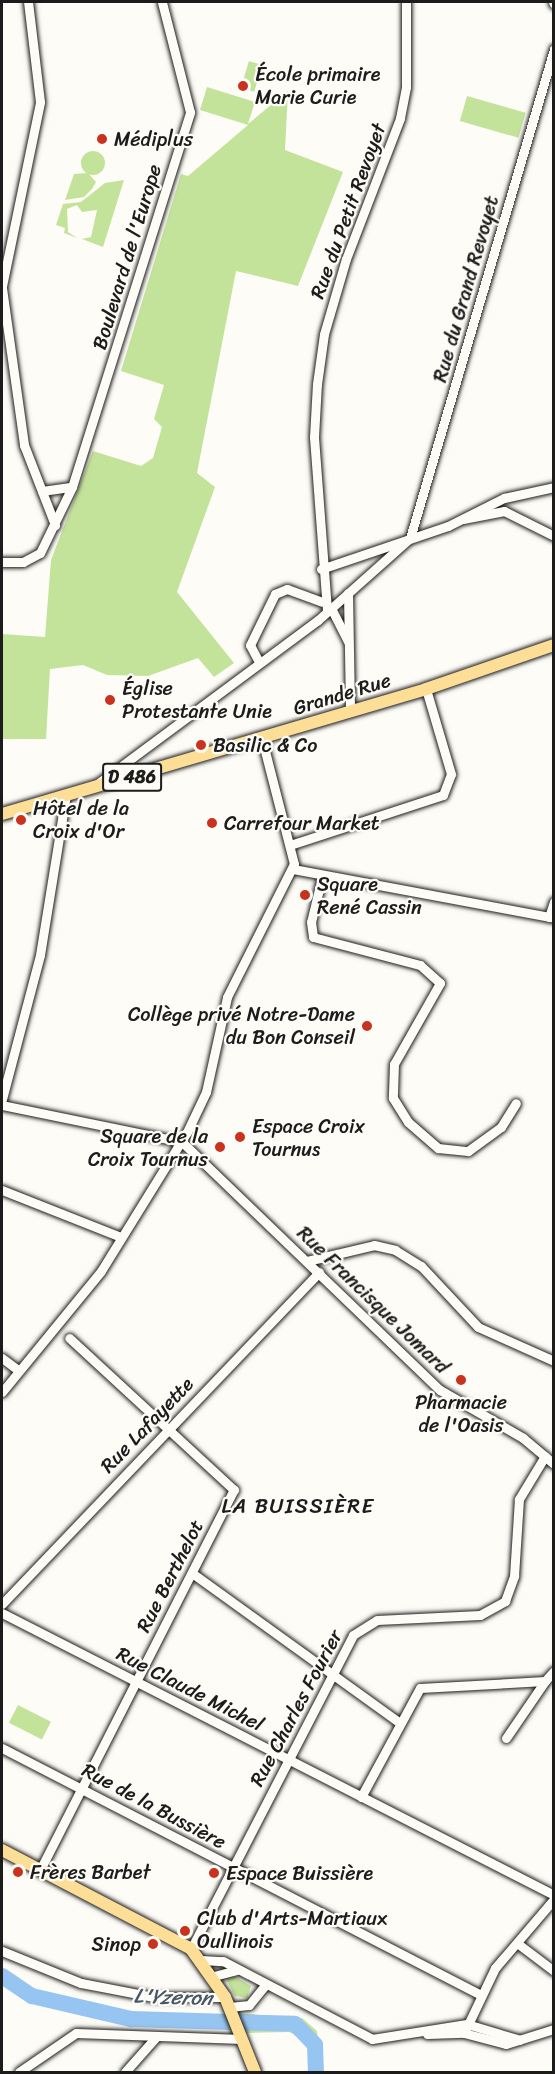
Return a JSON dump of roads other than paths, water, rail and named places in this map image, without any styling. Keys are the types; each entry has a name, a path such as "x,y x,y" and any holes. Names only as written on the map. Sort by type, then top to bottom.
{"main road":[{"name":"Grande Rue","path":"2,814 426,689 554,645"},
{"path":"2,1850 191,1949 213,1976 229,2006 255,2073"}],"street":[{"path":"28,2 40,102 2,287 24,445 56,525"},
{"name":"Boulevard de l'Europe","path":"2,562 36,556 56,525 72,487 190,112 162,2"},
{"name":"Rue du Petit Revoyet","path":"327,606 321,569 314,437 324,334 346,259 400,118 406,87 406,2"},
{"name":"Rue du Grand Revoyet","path":"410,538 554,50"},
{"path":"42,491 72,487"},
{"path":"321,569 463,519 504,498 554,487"},
{"path":"463,519 504,511 554,536"},
{"path":"91,789 259,662 327,606 348,594 410,538"},
{"path":"259,662 250,645 275,594 287,589 327,606 350,651"},
{"path":"348,594 350,711"},
{"path":"290,845 443,795 451,774 426,689"},
{"path":"2,1392 101,1270 118,1236 182,1142 211,1079 229,994 293,869 290,845 262,739"},
{"path":"2,1099 40,955 66,795"},
{"path":"293,869 323,877 551,917 554,902"},
{"path":"323,877 310,930 328,941 420,965 438,978 438,989 394,1065 390,1083 393,1098 423,1137 438,1148 468,1150 501,1127 516,1102"},
{"path":"2,1105 182,1142"},
{"name":"Rue Francisque Jomard","path":"182,1142 440,1390 545,1456 554,1464"},
{"path":"2,1190 118,1236"},
{"path":"307,1260 366,1246 395,1250 421,1266 478,1327 506,1344 554,1361"},
{"name":"Rue Lafayette","path":"2,1604 167,1428 319,1272"},
{"path":"69,1338 167,1428"},
{"path":"2,1358 19,1371"},
{"name":"Rue Berthelot","path":"40,1870 234,1490 167,1428"},
{"name":"Rue Charles Fourier","path":"191,1949 353,1635 377,1620 480,1615 500,1606 514,1576 519,1499 545,1456"},
{"path":"192,1573 334,1671 400,1723"},
{"name":"Rue Claude Michel","path":"2,1613 554,1897"},
{"path":"506,1738 554,1671"},
{"path":"361,1797 420,1688 545,1681"},
{"name":"Rue de la Bussière","path":"2,1748 481,1995"},
{"path":"466,2028 481,1995 517,1943 554,1897"},
{"path":"517,1943 554,1971"},
{"path":"2,1951 81,1983 229,2006 249,2005 265,1985"},
{"path":"201,1960 218,1959 367,2037 427,2034 466,2028 520,2040 554,2029"},
{"path":"213,1976 225,1969 238,1971"},
{"path":"19,2073 76,2033 241,2036"},
{"path":"125,2073 157,2036"}],"waterway":[{"name":"L'Yzeron","path":"2,1976 32,1996 131,2019 295,2024 315,2045 316,2072"}],"place":[{"name":"École primaire Marie Curie","path":"243,86"},
{"name":"Médiplus","path":"102,139"},
{"name":"Église Protestante Unie","path":"110,700"},
{"name":"Basilic & Co","path":"201,745"},
{"name":"Hôtel de la Croix d'Or","path":"21,820"},
{"name":"Carrefour Market","path":"212,823"},
{"name":"Square René Cassin","path":"305,895"},
{"name":"Collège privé Notre-Dame du Bon Conseil","path":"367,1026"},
{"name":"Espace Croix Tournus","path":"240,1137"},
{"name":"Square de la Croix Tournus","path":"220,1147"},
{"name":"Pharmacie de l'Oasis","path":"461,1380"},
{"name":"Frères Barbet","path":"18,1872"},
{"name":"Espace Buissière","path":"214,1873"},
{"name":"Club d'Arts-Martiaux Oullinois","path":"185,1931"},
{"name":"Sinop","path":"153,1944"}],"district":[{"name":"LA BUISSIÈRE","path":"298,1506"}]}
